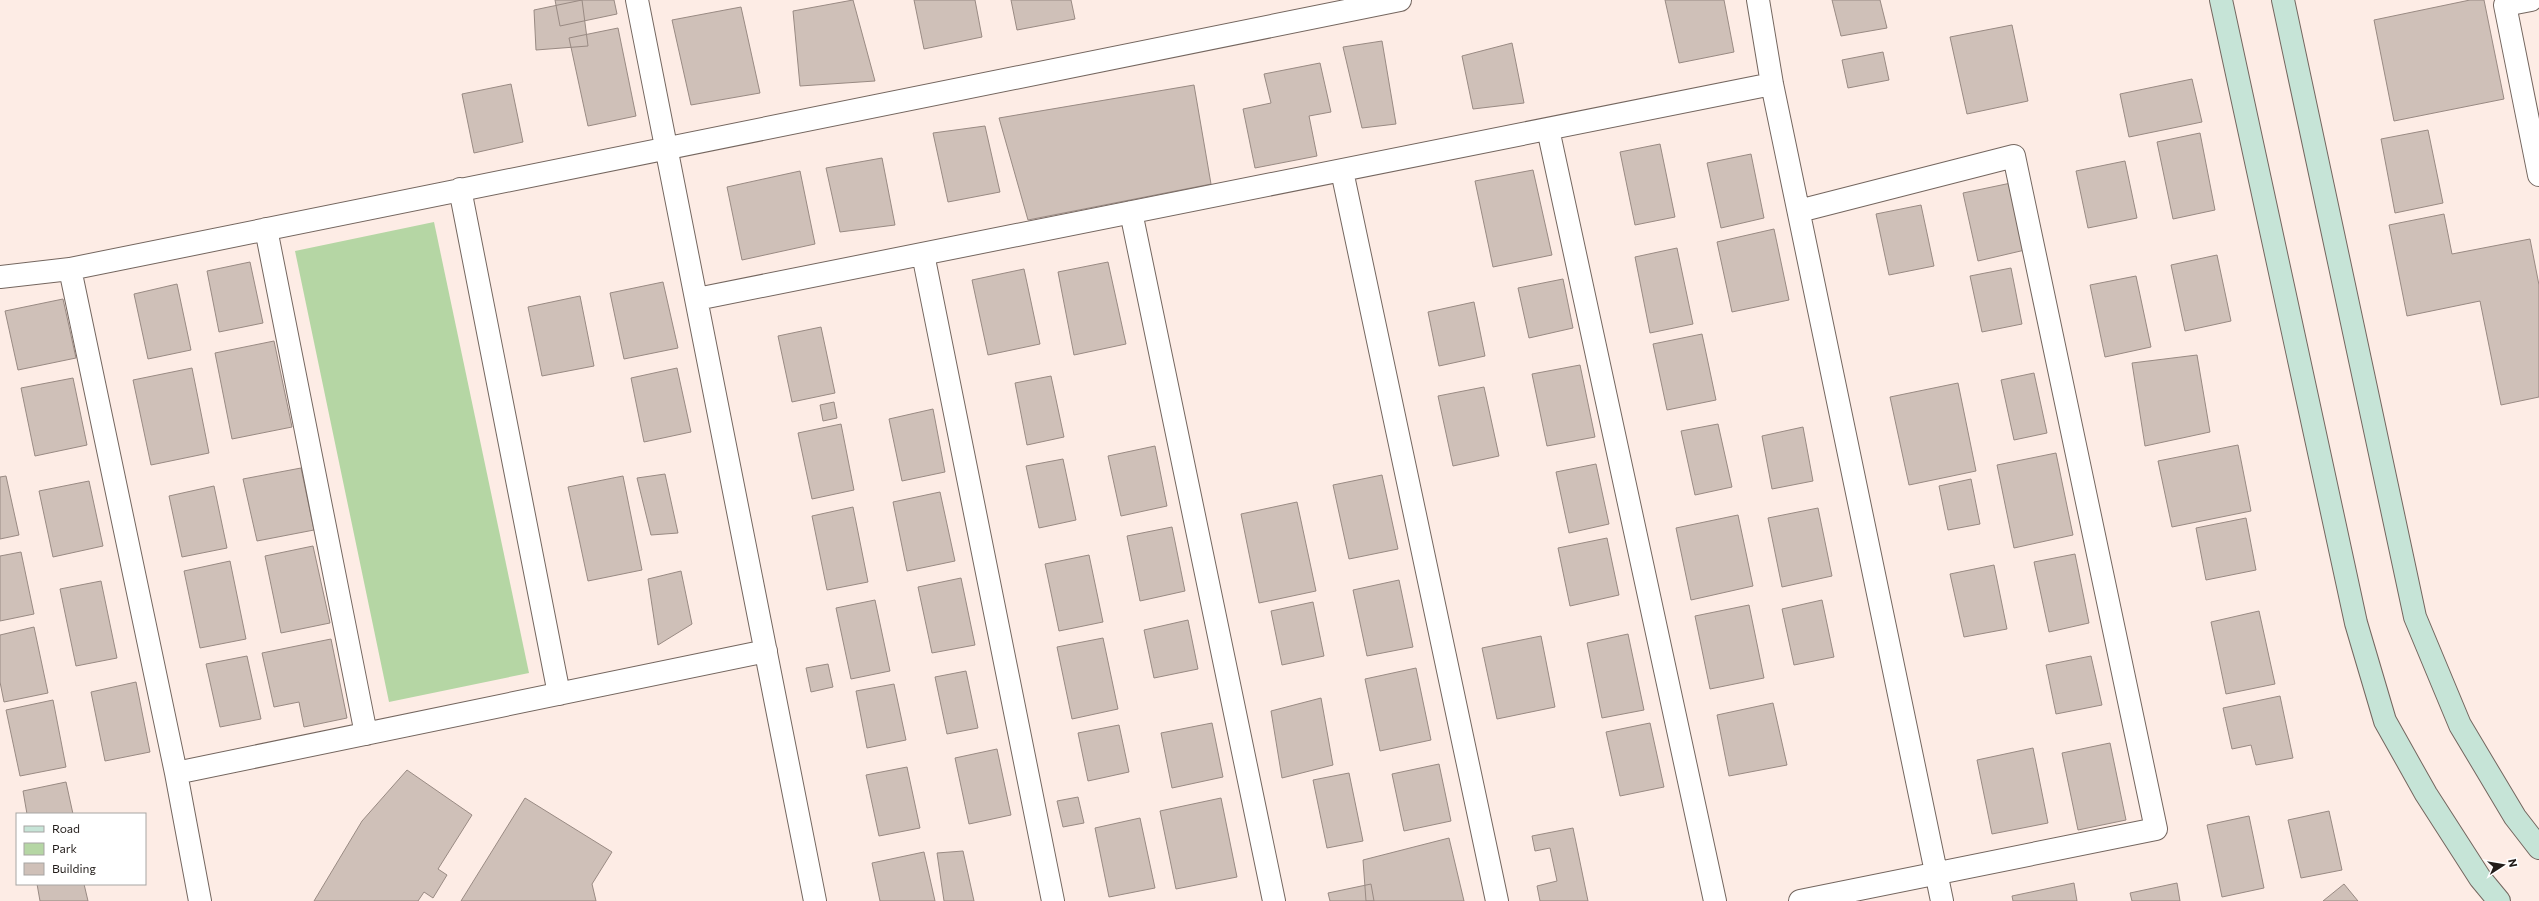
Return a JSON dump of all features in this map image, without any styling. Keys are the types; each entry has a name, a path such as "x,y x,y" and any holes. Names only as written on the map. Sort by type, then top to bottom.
{"street":[{"path":"637,0 815,901"},
{"path":"0,277 70,269 666,147 1400,0"},
{"path":"1758,0 1772,84 1942,901"},
{"path":"2221,0 2356,623 2385,721 2426,794 2480,878 2499,901"},
{"path":"2283,0 2415,617 2460,725 2515,817 2539,848"},
{"path":"2531,0 2505,5 2539,175"},
{"path":"697,299 1772,84"},
{"path":"1548,129 1715,901"},
{"path":"1799,211 2014,156 2156,829 1800,901"},
{"path":"1342,171 1496,901"},
{"path":"460,189 559,694"},
{"path":"1131,212 1274,901"},
{"path":"266,229 366,734"},
{"path":"923,254 1053,901"},
{"path":"70,269 176,773 200,901"},
{"path":"176,773 766,651"}],"green space":[{"path":"434,222 529,673 389,702 295,251"}],"building":[{"path":"555,0 614,0 617,14 560,26"},
{"path":"582,0 588,46 536,50 534,10"},
{"path":"853,0 875,81 800,86 793,11"},
{"path":"914,0 975,0 982,37 924,49"},
{"path":"1011,0 1071,0 1075,19 1017,30"},
{"path":"1665,0 1724,0 1734,52 1679,63"},
{"path":"1832,0 1880,0 1887,28 1841,36"},
{"path":"2470,0 2484,0 2504,99 2394,121 2374,20"},
{"path":"741,7 760,93 691,105 672,20"},
{"path":"2012,25 2028,101 1967,114 1950,37"},
{"path":"618,28 636,116 588,126 569,38"},
{"path":"1382,41 1396,124 1362,128 1343,47"},
{"path":"1512,43 1524,103 1473,109 1462,56"},
{"path":"1883,52 1889,80 1848,88 1842,60"},
{"path":"1320,63 1331,112 1309,116 1317,156 1255,168 1243,109 1271,103 1264,74"},
{"path":"2192,79 2202,122 2129,137 2120,94"},
{"path":"511,84 523,142 474,153 462,94"},
{"path":"1194,85 1211,184 1028,220 999,118"},
{"path":"985,126 1000,192 948,202 933,133"},
{"path":"2428,130 2443,203 2395,213 2381,139"},
{"path":"2200,133 2215,210 2173,219 2157,142"},
{"path":"1660,144 1675,217 1635,225 1620,152"},
{"path":"1751,154 1764,218 1721,228 1707,163"},
{"path":"882,158 895,225 840,232 826,168"},
{"path":"2125,161 2137,218 2088,228 2076,171"},
{"path":"1533,170 1552,255 1493,267 1475,181"},
{"path":"800,171 815,244 742,260 727,187"},
{"path":"2011,183 2025,250 1978,261 1963,193"},
{"path":"1921,205 1934,266 1889,275 1876,214"},
{"path":"2444,214 2452,254 2530,239 2539,285 2539,397 2501,405 2480,301 2407,316 2389,225"},
{"path":"1774,229 1789,300 1732,312 1717,242"},
{"path":"1677,248 1693,324 1650,333 1635,257"},
{"path":"2217,255 2231,321 2185,331 2171,265"},
{"path":"250,262 263,323 219,332 207,271"},
{"path":"1108,262 1126,344 1074,355 1058,272"},
{"path":"2011,268 2022,324 1982,332 1970,276"},
{"path":"1024,269 1040,344 988,355 972,280"},
{"path":"2136,276 2151,347 2105,357 2090,285"},
{"path":"1563,279 1573,328 1529,338 1518,288"},
{"path":"663,282 678,348 624,359 610,293"},
{"path":"177,284 191,350 148,359 134,294"},
{"path":"580,296 594,366 542,376 528,307"},
{"path":"63,299 76,358 18,370 5,311"},
{"path":"1474,302 1485,356 1439,366 1428,312"},
{"path":"821,327 835,393 792,402 778,336"},
{"path":"1702,334 1716,400 1667,410 1653,344"},
{"path":"274,341 292,427 232,439 215,353"},
{"path":"2197,355 2210,432 2145,446 2132,363"},
{"path":"1580,365 1595,437 1547,446 1532,374"},
{"path":"192,368 209,453 151,465 133,380"},
{"path":"677,368 691,432 644,442 631,378"},
{"path":"2034,373 2047,433 2014,440 2001,380"},
{"path":"1051,376 1064,437 1027,445 1015,383"},
{"path":"73,378 87,445 35,456 21,388"},
{"path":"1958,383 1976,471 1909,485 1890,397"},
{"path":"1484,387 1499,456 1453,466 1438,396"},
{"path":"834,402 837,418 823,421 820,405"},
{"path":"933,409 945,472 902,481 889,419"},
{"path":"841,424 854,490 812,499 798,433"},
{"path":"1718,424 1732,487 1695,495 1681,431"},
{"path":"1803,427 1813,481 1772,489 1762,436"},
{"path":"2238,445 2251,511 2172,527 2158,461"},
{"path":"1155,446 1167,506 1121,516 1108,456"},
{"path":"2056,453 2073,535 2014,548 1997,465"},
{"path":"1063,459 1076,520 1039,528 1026,466"},
{"path":"1596,464 1609,524 1569,533 1556,472"},
{"path":"301,468 314,530 257,541 243,479"},
{"path":"665,474 678,533 651,535 637,478"},
{"path":"1382,475 1398,549 1349,559 1333,485"},
{"path":"6,476 19,535 0,539 0,477"},
{"path":"623,476 642,570 588,581 568,487"},
{"path":"1971,479 1980,524 1948,530 1939,486"},
{"path":"89,481 103,546 53,557 39,491"},
{"path":"214,486 227,548 182,557 169,496"},
{"path":"940,492 955,561 907,571 893,502"},
{"path":"1297,502 1316,591 1259,603 1241,514"},
{"path":"853,507 868,582 827,590 812,516"},
{"path":"1818,508 1832,576 1782,587 1768,518"},
{"path":"1738,515 1753,586 1691,600 1676,528"},
{"path":"2246,518 2256,570 2206,580 2196,528"},
{"path":"1172,527 1185,591 1140,601 1127,536"},
{"path":"1607,538 1619,595 1570,606 1558,548"},
{"path":"313,546 330,623 281,633 265,556"},
{"path":"21,552 34,614 0,621 0,556"},
{"path":"2075,554 2089,623 2049,632 2034,562"},
{"path":"1089,555 1103,622 1059,631 1045,564"},
{"path":"230,561 246,639 200,648 184,571"},
{"path":"1994,565 2007,629 1964,637 1950,574"},
{"path":"681,571 692,624 658,645 648,579"},
{"path":"961,578 975,645 932,653 918,587"},
{"path":"1399,580 1413,647 1367,656 1353,590"},
{"path":"101,581 117,658 76,666 60,589"},
{"path":"875,600 890,671 851,679 836,608"},
{"path":"1822,600 1834,657 1794,665 1782,609"},
{"path":"1313,602 1324,656 1282,665 1271,611"},
{"path":"1749,605 1764,678 1710,689 1695,616"},
{"path":"2259,611 2275,684 2226,694 2211,622"},
{"path":"1188,620 1198,669 1154,678 1144,630"},
{"path":"34,627 48,693 4,702 0,682 0,635"},
{"path":"1628,634 1644,710 1602,718 1587,643"},
{"path":"1541,636 1555,707 1497,719 1482,648"},
{"path":"1103,638 1118,709 1072,719 1057,647"},
{"path":"331,639 347,718 304,727 299,702 274,707 262,653"},
{"path":"247,656 261,719 220,727 206,664"},
{"path":"2091,656 2102,705 2056,714 2046,665"},
{"path":"828,664 833,687 811,692 806,668"},
{"path":"1416,668 1431,740 1380,751 1365,679"},
{"path":"966,671 978,728 947,734 935,677"},
{"path":"136,682 150,752 105,761 91,692"},
{"path":"894,684 906,740 867,748 856,691"},
{"path":"2280,696 2293,758 2256,765 2251,745 2232,749 2223,708"},
{"path":"1321,698 1333,765 1282,778 1271,711"},
{"path":"53,700 66,767 20,776 6,710"},
{"path":"1773,703 1787,765 1729,776 1717,715"},
{"path":"1212,723 1223,777 1172,788 1161,733"},
{"path":"1650,723 1664,787 1620,796 1606,732"},
{"path":"1119,725 1129,772 1088,781 1078,733"},
{"path":"2110,743 2126,820 2078,830 2062,753"},
{"path":"2033,748 2048,823 1992,834 1977,760"},
{"path":"997,749 1011,815 969,824 955,758"},
{"path":"1439,764 1451,821 1404,831 1392,774"},
{"path":"907,767 920,828 879,836 866,775"},
{"path":"407,770 472,815 438,869 447,875 433,898 424,892 418,901 314,901 362,821"},
{"path":"1349,773 1363,841 1327,848 1313,780"},
{"path":"66,782 73,813 27,813 23,791"},
{"path":"1078,797 1084,823 1063,827 1057,801"},
{"path":"525,798 612,852 592,884 596,901 461,901"},
{"path":"1221,798 1237,877 1176,889 1160,811"},
{"path":"2329,811 2342,870 2301,878 2288,820"},
{"path":"2249,816 2264,888 2222,897 2207,825"},
{"path":"1140,818 1155,888 1109,897 1095,828"},
{"path":"1573,828 1588,901 1540,901 1537,886 1557,881 1550,848 1535,851 1532,836"},
{"path":"1449,838 1464,901 1366,901 1363,860"},
{"path":"963,851 974,901 944,901 937,853"},
{"path":"924,852 935,901 880,901 872,863"},
{"path":"2074,883 2077,901 2013,901 2012,896"},
{"path":"2177,883 2180,901 2132,901 2130,893"},
{"path":"1371,884 1374,901 1330,901 1328,893"},
{"path":"2344,884 2358,901 2323,901"},
{"path":"37,885 84,885 88,901 40,901"}]}
